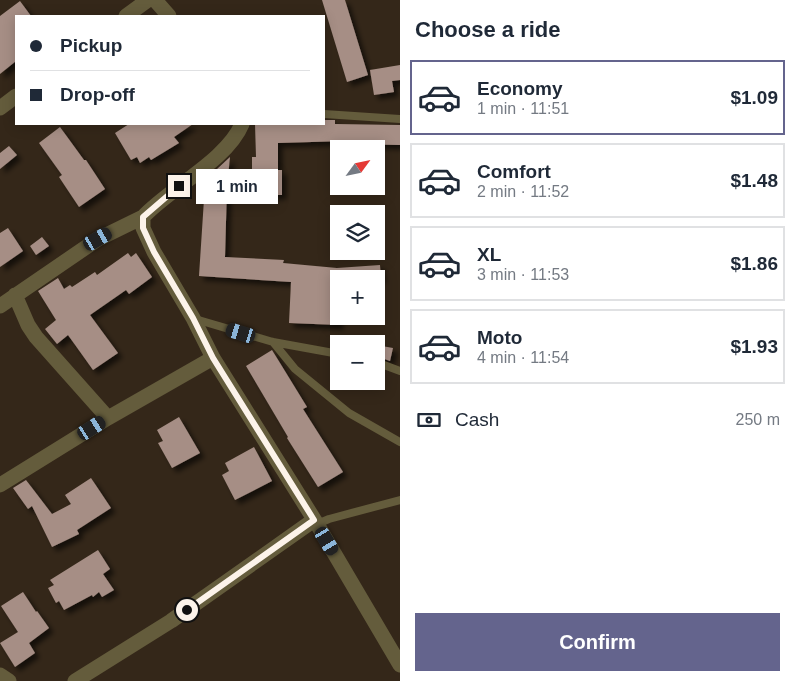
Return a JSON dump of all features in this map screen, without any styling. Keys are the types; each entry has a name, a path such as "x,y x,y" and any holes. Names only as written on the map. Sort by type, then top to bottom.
{"street":[{"path":"127,15 148,0"},
{"path":"155,0 168,15"},
{"path":"0,108 15,97"},
{"path":"0,306 98,239 143,217 149,210 210,163 234,139 241,125"},
{"path":"143,217 143,228 154,252 193,318 213,358 315,522 400,665"},
{"path":"15,295 28,325 36,337 108,418"},
{"path":"4,479 213,358"},
{"path":"75,681 171,622 315,522"},
{"path":"0,675 9,681"}],"lane":[{"path":"325,114 400,119"},
{"path":"193,318 273,342 330,352"},
{"path":"273,342 295,369 349,413 400,442"},
{"path":"385,365 400,371"},
{"path":"315,522 400,500"}],"building":[{"path":"322,0 345,0 368,75 347,82"},
{"path":"20,1 30,15 15,15 15,62 0,74 0,16"},
{"path":"400,65 400,80 392,81 394,92 374,95 370,70"},
{"path":"325,120 335,120 335,124 400,125 400,145 385,145 385,140 330,140 278,143 278,170 282,170 282,195 252,195 252,157 256,157 255,125 325,125"},
{"path":"127,125 192,125 174,137 179,143 151,160 149,157 140,163 137,157 131,160 115,133"},
{"path":"60,127 84,160 86,160 105,189 79,207 59,177 62,175 39,143"},
{"path":"9,146 17,155 0,169 0,153"},
{"path":"230,157 227,186 225,257 284,260 283,263 337,268 380,265 380,270 330,270 330,325 289,323 291,282 199,276 205,184 215,185 217,169"},
{"path":"8,228 23,251 0,267 0,233"},
{"path":"42,237 49,246 36,255 30,246"},
{"path":"128,253 131,257 136,253 152,277 129,294 126,290 90,315 118,353 93,370 68,335 57,344 45,329 56,320 38,291 58,278 64,289 70,285 72,287 95,272 97,275"},
{"path":"385,347 393,348 390,361 385,359"},
{"path":"272,350 307,407 303,409 343,472 318,487 287,438 246,366"},
{"path":"179,417 200,453 172,468 158,443 163,441 157,430"},
{"path":"254,447 272,481 235,500 222,475 229,471 225,463"},
{"path":"91,478 111,508 77,530 79,534 52,547 32,506 28,509 13,488 26,480 52,514 71,504 65,495"},
{"path":"98,550 110,569 103,574 114,590 102,597 99,592 93,597 92,595 64,610 59,601 56,603 48,588 54,585 50,580"},
{"path":"23,592 49,628 29,643 35,653 15,667 0,643 18,632 1,606"}],"route":[{"path":"179,186 143,217 143,228 154,252 193,318 213,358 314,520 187,610"}]}
